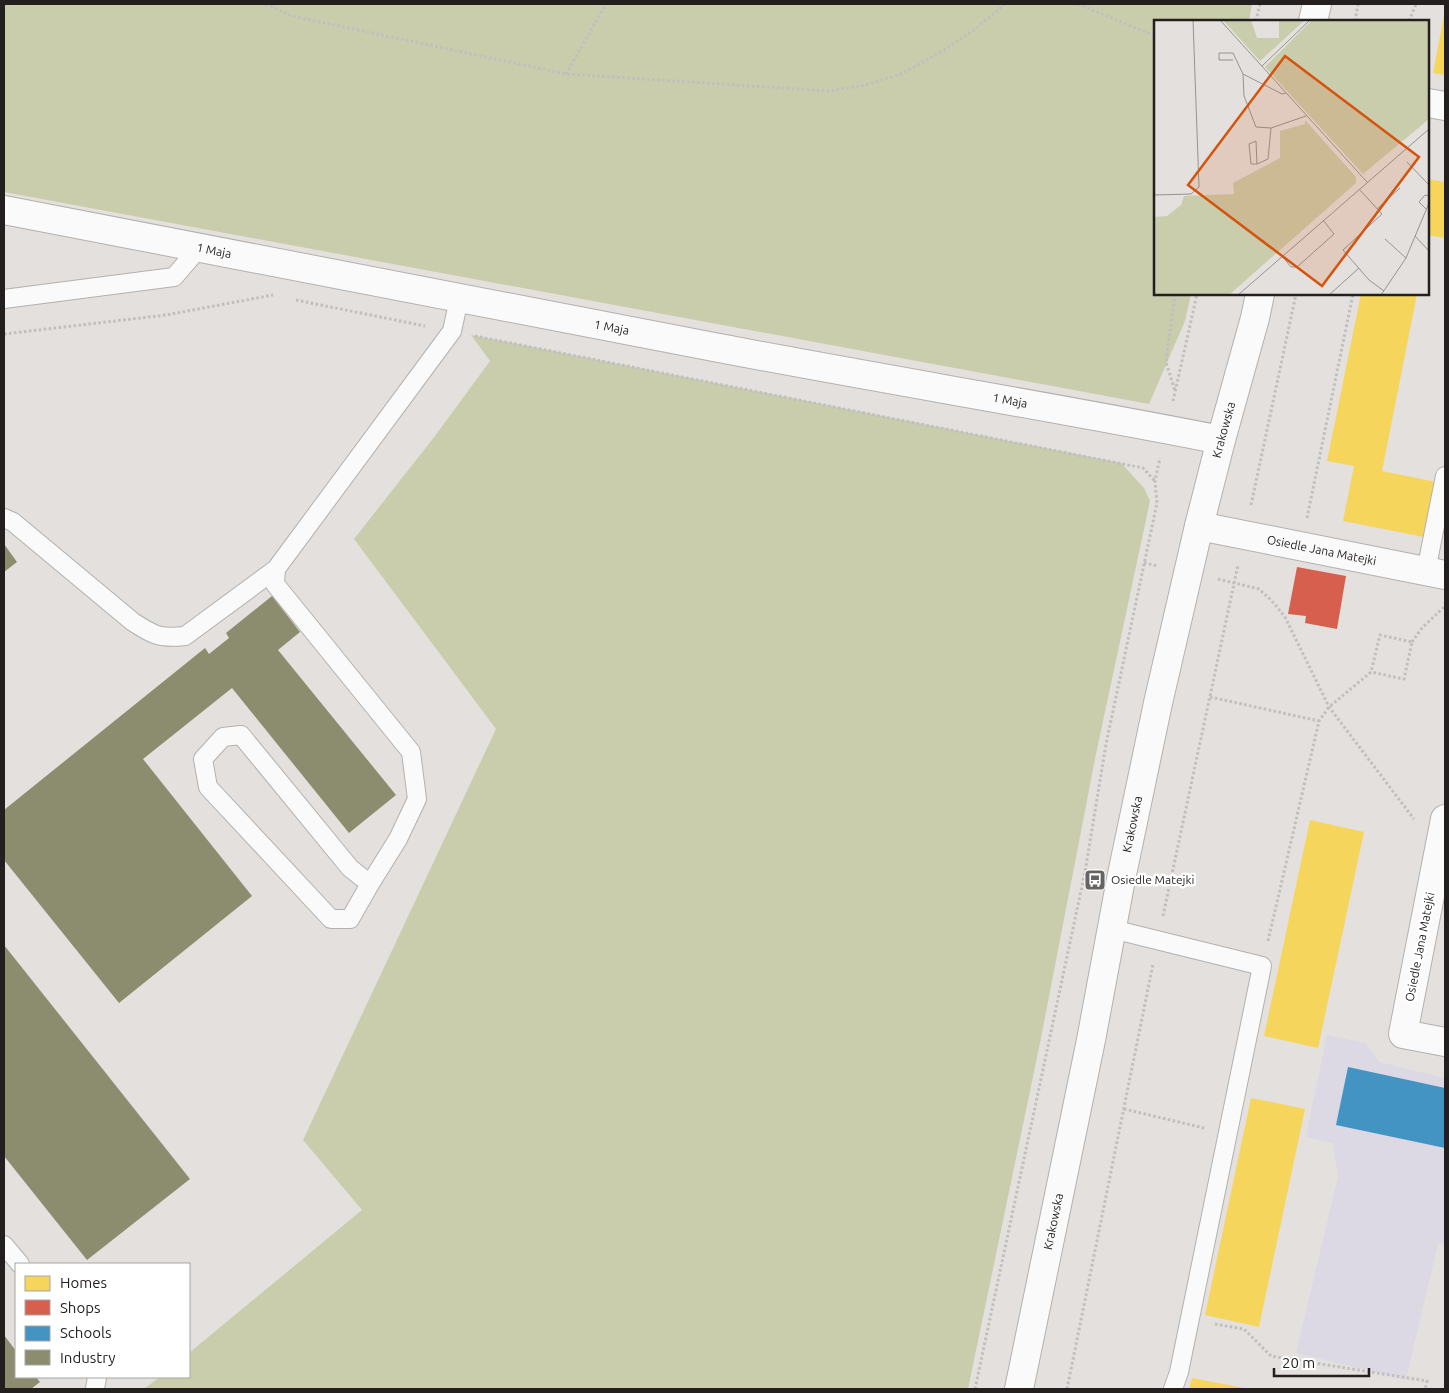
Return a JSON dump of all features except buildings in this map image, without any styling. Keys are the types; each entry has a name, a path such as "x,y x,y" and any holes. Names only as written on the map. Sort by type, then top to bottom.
{"street":[{"path":"1313,20 1317,4"},
{"path":"1429,102 1445,106"},
{"name":"1 Maja","path":"4,210 459,299 1122,420 1221,440"},
{"name":"Krakowska","path":"1018,1389 1091,1040 1158,703 1199,526 1260,295"},
{"name":"Osiedle Jana Matejki","path":"1199,526 1436,573"},
{"name":"Osiedle Jana Matejki","path":"1445,818 1403,1034 1445,1042"}],"lane":[{"path":"4,299 174,278 199,248"},
{"path":"4,518 13,522 133,622 152,635 170,638 186,636 276,569 452,331 459,299"},
{"path":"1436,573 1445,476"},
{"path":"276,569 275,584 411,752 417,799 398,839 350,919 331,919 208,787 202,759 223,738 241,735 350,868 370,884"},
{"path":"1112,929 1262,966 1180,1372 1173,1389"},
{"path":"4,1244 19,1263"}],"path":[{"path":"266,4 292,16 566,74 830,91 865,85 901,74 941,52 974,30 1005,4"},
{"path":"566,74 606,4"},
{"path":"1078,4 1154,36"},
{"path":"1256,20 1260,4"},
{"path":"1355,20 1358,4"},
{"path":"1410,20 1416,4"},
{"path":"4,334 166,315 271,295 281,297"},
{"path":"1174,295 1166,362 1175,392"},
{"path":"976,1389 1085,872 1106,744 1157,504 1155,481 1197,295"},
{"path":"1067,1389 1158,941 1296,295"},
{"path":"1301,546 1353,295"},
{"path":"290,299 1136,466 1143,468 1155,481"},
{"path":"1234,582 1259,590 1272,600 1285,617 1329,707 1439,851"},
{"path":"1372,672 1404,679 1412,642 1422,628 1445,606"},
{"path":"1262,966 1319,721 1329,707 1372,672 1380,635 1412,642"},
{"path":"1210,697 1319,721"},
{"path":"1124,1108 1228,1134"},
{"path":"1190,1320 1244,1329 1271,1356 1427,1381 1425,1389"}],"shaded area":[{"path":"1327,1035 1365,1043 1379,1062 1445,1078 1445,1245 1438,1244 1406,1379 1296,1353 1338,1177 1333,1143 1306,1137"}],"green space":[{"path":"4,4 1252,4 1249,20 1154,20 1154,295 1191,295 1185,321 1149,404 4,192"},
{"path":"471,335 1121,463 1144,488 1150,501 1096,754 1040,1043 968,1389 144,1389 159,1378 190,1378 190,1352 362,1210 303,1140 496,729 354,539 435,436 490,361"}],"place":[{"name":"Osiedle Matejki","path":"1095,880"}]}
